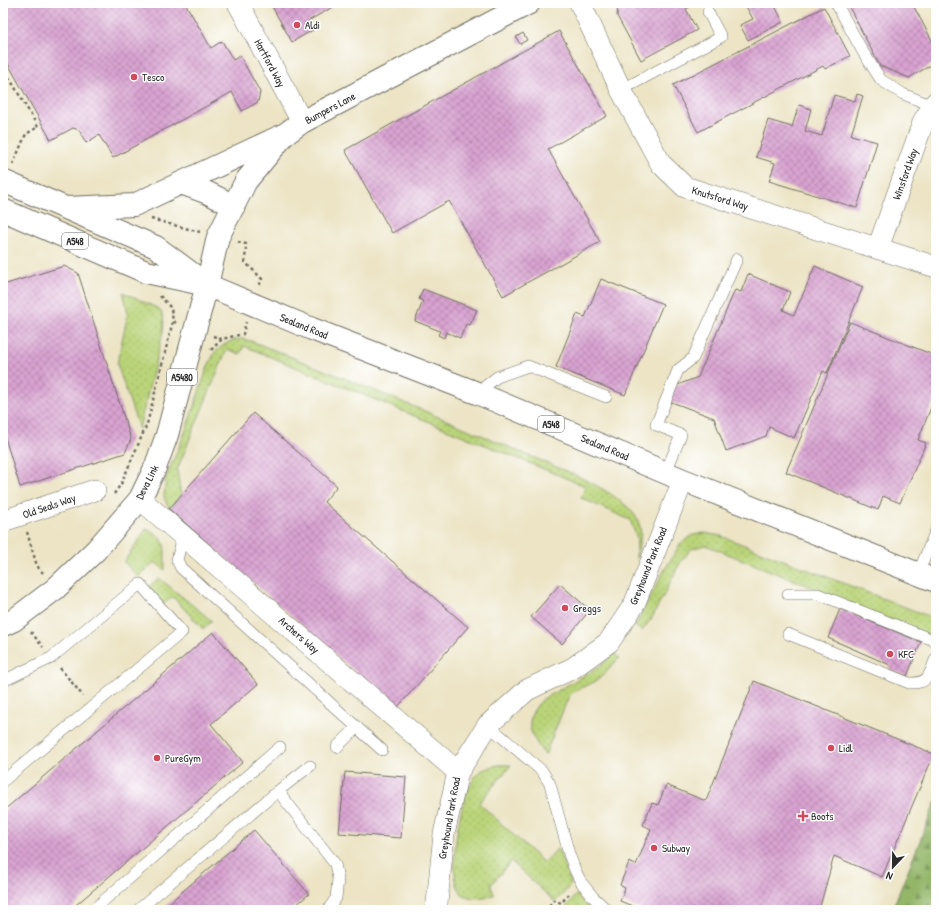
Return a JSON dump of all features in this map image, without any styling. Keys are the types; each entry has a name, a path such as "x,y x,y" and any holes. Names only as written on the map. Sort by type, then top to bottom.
{"main road":[{"name":"Bumpers Lane","path":"207,285 218,237 246,181 284,135 302,122 529,3"},
{"path":"67,208 134,205 284,135"},
{"name":"Sealand Road","path":"8,173 67,208 156,247 207,285"},
{"path":"181,183 208,193 234,206"},
{"name":"Sealand Road","path":"3,210 146,272 207,285 312,329 477,393 674,476 927,578"},
{"name":"Deva Link","path":"3,625 14,620 55,589 96,550 140,499 155,468 167,435 207,285"}],"street":[{"name":"Hartford Way","path":"238,3 302,122"},
{"name":"Knutsford Way","path":"580,3 621,90 660,164 685,187 936,266"},
{"name":"Winsford Way","path":"878,248 924,120 934,104"},
{"name":"Greyhound Park Road","path":"435,910 444,834 458,772 488,724 527,690 573,668 609,642 634,604 674,476"},
{"name":"Old Seals Way","path":"12,518 94,490"},
{"name":"Archers Way","path":"140,499 458,772"}],"lane":[{"path":"836,3 862,52 881,80 904,94 934,104"},
{"path":"621,90 721,37 708,12"},
{"path":"674,476 681,436 656,425 678,370 693,358 737,259"},
{"path":"477,393 497,377 528,366 606,397"},
{"path":"927,578 936,530"},
{"path":"183,536 177,560 181,568 382,750"},
{"path":"3,681 51,658 140,584 182,632 3,782"},
{"path":"788,594 818,594 933,640 936,643"},
{"path":"788,634 909,683 918,684 928,678 936,658"},
{"path":"488,724 542,771 550,784 555,797 569,854 581,882 593,897 607,910"},
{"path":"337,747 357,727"},
{"path":"93,910 280,747"},
{"path":"138,910 278,791 310,766"},
{"path":"278,791 335,864 338,879 336,898 328,910"}],"path":[{"path":"3,67 38,127 26,134 8,173"},
{"path":"12,518 37,566 55,589"},
{"path":"545,910 554,900 561,903 581,882"}],"green space":[{"path":"123,292 159,309 164,320 163,332 139,429 117,364 128,313"},
{"path":"243,339 254,342 423,410 566,471 597,486 623,503 637,518 640,535 636,559 637,538 630,520 581,498 585,486 244,346 240,354 227,349 177,470 181,495 169,509 164,497 166,477 183,438 208,366 215,352 225,344 234,340"},
{"path":"146,529 159,537 164,545 165,570 155,562 138,577 124,562"},
{"path":"704,533 721,536 936,619 936,639 705,545 691,549 680,563 652,618 642,631 635,626 665,569 681,543 693,535"},
{"path":"159,578 212,621 203,629 173,597 163,604 147,588"},
{"path":"614,653 619,658 605,673 596,681 579,688 569,696 545,755 535,740 530,727 530,720 536,707 543,699 599,667"},
{"path":"511,765 479,803 544,863 558,848 571,885 555,902 511,861 491,885 494,895 479,898 467,897 459,890 456,880 455,856 457,830 461,812 469,788 476,775 489,767"},
{"path":"936,801 936,910 892,910"},
{"path":"577,894 590,910 564,909"}],"building":[{"name":"Tesco","path":"8,3 185,3 211,48 222,41 233,60 240,56 260,92 258,102 242,111 232,92 113,158 99,135 86,143 79,130 73,128 51,140 3,55 3,6"},
{"name":"Aldi","path":"270,3 340,3 308,21 313,30 292,42"},
{"path":"618,3 696,3 686,9 697,30 641,60 617,16"},
{"path":"744,3 781,3 775,6 783,22 748,40 740,25 753,19"},
{"path":"847,3 912,3 936,48 936,62 909,78 880,66"},
{"path":"824,7 850,56 825,69 823,66 698,132 673,85"},
{"path":"559,31 607,116 548,149 600,242 503,296 449,201 392,233 345,150"},
{"path":"523,33 527,40 520,44 516,37"},
{"path":"857,94 863,96 851,135 877,142 857,208 769,181 775,163 756,157 768,120 792,127 799,105 811,109 805,131 822,136 834,95 855,101"},
{"path":"64,266 78,273 131,439 125,453 20,487 3,431 3,285"},
{"path":"815,266 863,287 827,373 823,371 794,438 769,427 766,436 726,451 714,418 669,401 675,386 698,377 735,290 741,292 748,274 790,292 783,310 794,315"},
{"path":"601,279 663,304 625,395 556,367 577,314 585,317"},
{"path":"423,289 477,310 470,325 466,324 460,338 446,332 444,338 438,335 440,331 415,321 423,301 419,299"},
{"path":"850,322 936,356 936,395 918,440 926,443 900,503 883,496 878,510 786,472"},
{"path":"253,413 337,486 324,502 468,627 397,708 169,509"},
{"path":"560,584 590,610 562,644 531,617"},
{"name":"KFC","path":"840,609 921,642 907,676 889,669 890,665 828,638"},
{"path":"213,632 258,684 211,724 243,762 70,910 3,910 3,811"},
{"path":"754,681 934,754 882,877 834,856 819,910 642,910 620,901 625,888 620,885 629,862 636,865 651,829 643,825 652,803 658,805 666,785 706,801"},
{"path":"345,772 406,777 401,838 339,833"},
{"path":"254,830 309,894 290,910 161,910"}],"place":[{"name":"Aldi","path":"297,25"},
{"name":"Tesco","path":"134,77"},
{"name":"Greggs","path":"565,608"},
{"name":"KFC","path":"890,654"},
{"name":"Lidl","path":"831,748"},
{"name":"PureGym","path":"157,758"},
{"name":"Boots","path":"803,816"},
{"name":"Subway","path":"654,848"}]}
